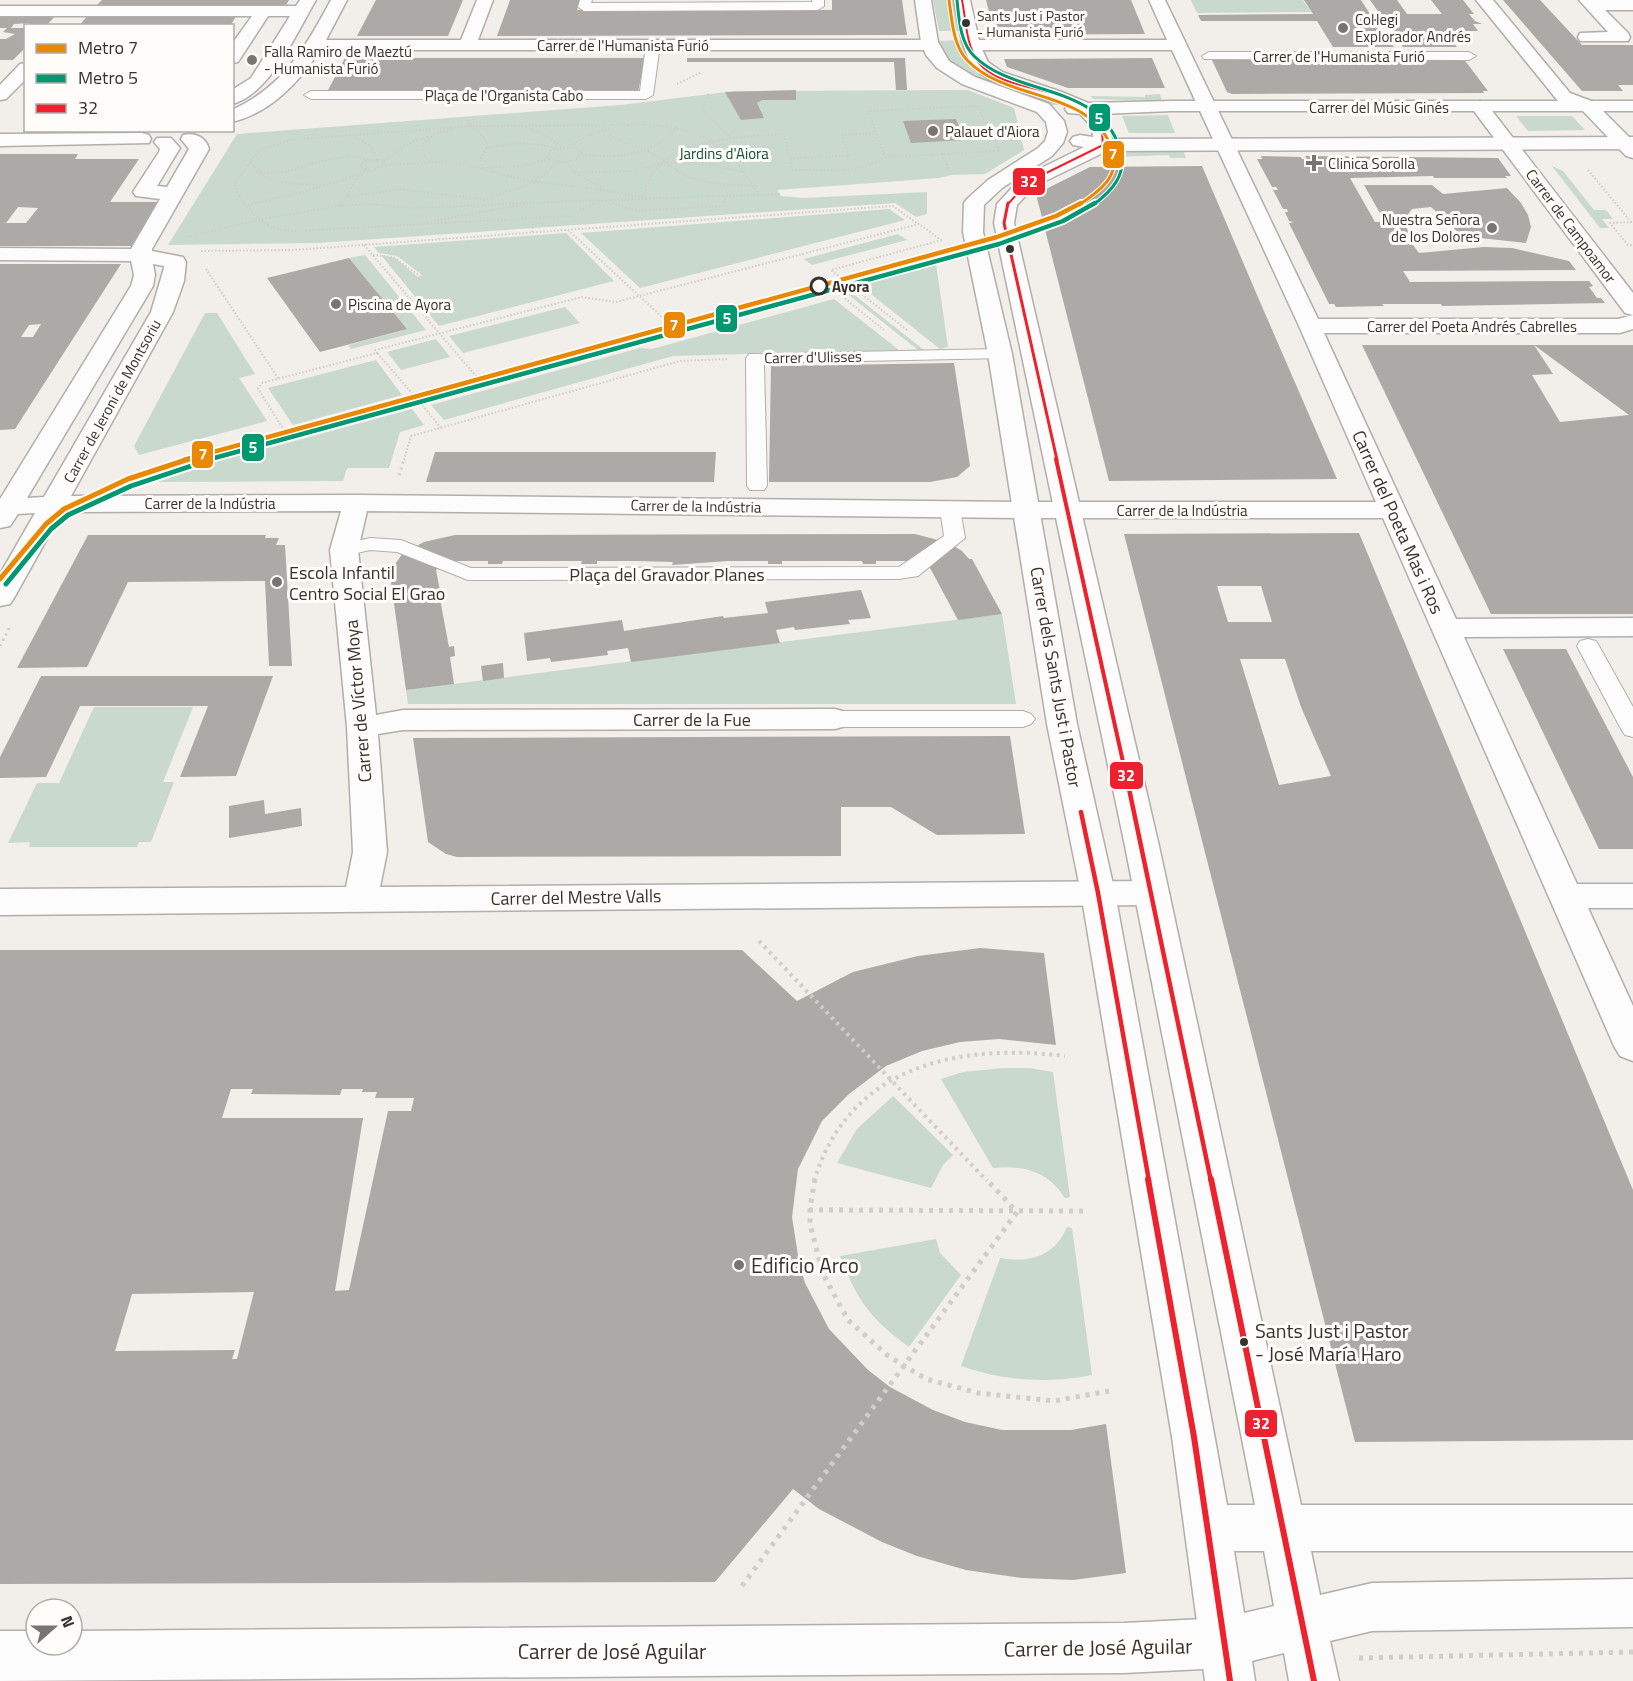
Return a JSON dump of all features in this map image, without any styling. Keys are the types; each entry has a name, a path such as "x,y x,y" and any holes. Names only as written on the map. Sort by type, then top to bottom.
{"street":[{"path":"234,116 274,95 293,78 315,45 339,0"},
{"path":"468,45 485,0"},
{"path":"586,0 584,7 818,6 818,0"},
{"path":"923,0 930,45 936,57 953,74 1033,103 1066,119 1100,122 1104,136 1103,145"},
{"path":"963,0 973,45 980,64 996,77 1066,119"},
{"name":"Carrer del Poeta Mas i Ros","path":"1157,0 1310,326 1633,1046"},
{"path":"1484,0 1564,97 1588,106 1630,146"},
{"path":"1590,3 1633,5"},
{"path":"1586,37 1622,37 1590,3"},
{"path":"0,10 83,6 264,10 305,5"},
{"path":"234,98 258,81 305,5"},
{"path":"67,24 83,6"},
{"path":"234,55 264,10"},
{"name":"Carrer de l'Humanista Furió","path":"315,45 930,45"},
{"name":"Plaça de l'Organista Cabo","path":"311,95 646,95 653,45"},
{"path":"973,45 1178,45"},
{"name":"Carrer de l'Humanista Furió","path":"1209,56 1469,56"},
{"path":"4,104 24,71"},
{"name":"Carrer del Músic Ginés","path":"1066,119 1124,107 1633,106"},
{"name":"Carrer de Campoamor","path":"1480,107 1633,309"},
{"name":"Carrer dels Sants Just i Pastor","path":"1066,119 1058,138 1044,153 995,184 974,203 973,232 1000,354 1062,724 1098,893 1194,1437 1227,1662"},
{"path":"0,140 136,135 164,142 190,138 208,132"},
{"name":"Carrer de Jeroni de Montsoriu","path":"3,512 141,286 146,271 140,255 144,242 199,149 198,144 190,138"},
{"path":"164,142 170,148 170,152 143,192 173,193"},
{"path":"1313,1677 1152,892 1004,224 1007,204 1028,182 1103,145 1509,143 1630,146"},
{"path":"0,254 140,255"},
{"name":"Carrer de Jeroni de Montsoriu","path":"0,598 162,312 166,293 176,274 175,262 140,255"},
{"name":"Carrer del Poeta Andrés Cabrelles","path":"1310,326 1620,326 1633,322"},
{"name":"Carrer d'Ulisses","path":"757,486 755,358 1000,354"},
{"name":"Carrer de la Indústria","path":"3,512 53,505 96,503 357,503 1026,510 1392,510"},
{"name":"Carrer de Víctor Moya","path":"357,503 348,529 345,550 362,727 370,852 360,899"},
{"name":"Plaça del Gravador Planes","path":"345,550 370,544 401,546 468,574 899,573 910,572 955,538 950,509"},
{"path":"1446,628 1633,627"},
{"path":"1588,646 1633,729"},
{"name":"Carrer de la Fue","path":"362,727 403,720 1023,719"},
{"name":"Carrer del Mestre Valls","path":"0,902 1152,892"},
{"path":"1566,896 1633,896"},
{"path":"1208,1528 1633,1528"},
{"name":"Carrer de José Aguilar","path":"0,1656 1124,1648 1227,1662 1302,1624 1372,1607 1633,1604"}],"path":[{"path":"708,94 703,110 732,138"},
{"path":"574,172 635,171 665,162 714,142 732,138 784,134 793,170 856,167 874,164 885,157 1000,151 977,106 868,111 885,157"},
{"path":"467,116 470,126 488,142 480,160 483,168 502,177 534,183 604,189 644,198"},
{"path":"567,147 604,130 630,125"},
{"path":"727,195 722,206 637,211 601,200 571,216 296,231 269,225 238,197 234,184 261,150 273,145 314,137 470,126 630,125 677,127 699,134 723,148 760,193"},
{"path":"253,169 268,173 287,172 316,160 343,156 383,161 405,145 435,134 470,126"},
{"path":"522,126 545,135 562,147"},
{"path":"248,205 328,185 358,175 365,170 380,169 386,165 433,162 483,168 521,166 549,159 566,162 582,155 628,156 648,152 668,140 677,127"},
{"path":"604,130 618,140 648,152 681,175 700,181 752,186"},
{"path":"790,158 849,156 842,135 876,133"},
{"path":"433,162 425,157 422,144 435,134"},
{"path":"353,136 372,146 376,153 376,160"},
{"path":"486,149 498,145 528,143 556,148 578,148 582,155"},
{"path":"549,159 546,154 556,148"},
{"path":"942,154 951,175"},
{"path":"365,170 360,165 368,160"},
{"path":"383,161 386,165"},
{"path":"250,162 261,177 270,180 328,185"},
{"path":"339,206 348,197 399,189 483,199 534,183 558,162"},
{"path":"566,162 574,172 604,189"},
{"path":"644,198 649,178 665,162 713,165 743,172"},
{"path":"1588,170 1632,222"},
{"path":"348,197 348,189 358,175"},
{"path":"180,239 263,219 339,206 366,204 417,208 542,201 780,194"},
{"path":"483,199 483,205"},
{"path":"407,226 542,201"},
{"path":"195,252 292,250 893,206 941,240"},
{"path":"532,232 534,218"},
{"path":"1632,222 1610,223 1628,245 1633,245"},
{"path":"441,428 375,350 582,297 616,302 919,224"},
{"path":"567,229 675,329"},
{"path":"363,244 481,382"},
{"path":"917,247 831,270 939,355"},
{"path":"372,255 397,257 420,276"},
{"path":"206,268 278,378"},
{"path":"137,475 829,286 915,355"},
{"path":"287,435 258,389 262,383 377,353"},
{"path":"399,476 411,436 680,361 755,358"},
{"path":"759,941 1017,1212"},
{"path":"1065,1056 1031,1052 990,1053 951,1058 909,1072 875,1089 848,1114 825,1147 814,1180 809,1210 815,1252 829,1288 852,1325 904,1366 924,1378 990,1395 1066,1400 1109,1391"},
{"path":"809,1210 1084,1211"},
{"path":"742,1586 1017,1212"},
{"path":"1313,1677 1361,1657 1633,1652"}],"green space":[{"path":"933,0 953,0 960,31 939,31"},
{"path":"1191,0 1303,0 1311,12 1197,13"},
{"path":"962,40 968,64 978,73 1059,105 1051,105 960,70 945,58 939,41"},
{"name":"Jardins d'Aiora","path":"968,90 1014,108 1024,150 985,174 777,190 781,196 804,198 927,192 927,214 916,217 895,203 317,243 168,245 237,134 620,105 735,91"},
{"path":"1160,94 1162,101 1093,99 1091,96 1145,97 1145,95"},
{"path":"1168,115 1175,133 1129,133 1122,116"},
{"path":"1516,116 1572,116 1585,130 1528,131"},
{"path":"1183,150 1186,158 1170,158 1169,155 1112,157 1111,153"},
{"path":"1552,166 1563,171 1594,210 1606,210 1613,219 1602,219 1609,228 1600,228"},
{"path":"889,209 905,220 640,288 581,233"},
{"path":"566,233 614,281 439,326 381,255 395,258 418,277 422,275 397,256 379,253 374,247"},
{"path":"898,234 907,240 812,265 804,259"},
{"path":"365,255 426,330 351,349 348,345 407,329 349,258"},
{"path":"935,257 948,347 940,349 852,279"},
{"path":"839,283 924,350 918,350 835,284"},
{"path":"834,299 899,350 673,356 444,420 431,405 640,348 652,349"},
{"path":"565,307 580,323 463,353 449,336"},
{"path":"205,313 217,313 255,374 239,378 267,421 139,455 134,446"},
{"path":"436,339 450,357 401,370 387,352"},
{"path":"376,360 402,395 293,425 268,388"},
{"path":"412,409 424,425 400,432 389,468 347,468 343,481 143,482"},
{"path":"1002,614 1016,704 408,704 406,690"},
{"path":"94,707 193,707 163,782 174,782 151,842 139,842 137,847 29,847 30,842 8,843 37,783 59,783"},
{"path":"1029,1068 1053,1072 1070,1197 1065,1198 1051,1182 1034,1172 1015,1168 993,1168 941,1079 963,1072"},
{"path":"893,1096 953,1155 943,1165 931,1188 837,1163 857,1129"},
{"path":"1067,1227 1072,1228 1092,1375 1059,1380 1026,1380 993,1375 961,1366 1000,1258 1021,1259 1040,1256 1055,1245"},
{"path":"936,1239 940,1253 961,1275 909,1347 875,1318 867,1308 859,1297 840,1256"}],"building":[{"path":"102,0 289,0 286,5 97,5"},
{"path":"376,0 463,0 448,36 357,36"},
{"path":"510,0 580,0 577,10 832,10 832,0 902,0 907,35 497,36"},
{"path":"986,0 1131,0 1145,34 995,35"},
{"path":"1304,0 1361,0 1370,14 1380,14 1370,0 1397,0 1407,14 1442,14 1431,0 1463,0 1474,14 1469,14 1475,21 1482,24 1473,24 1478,31 1444,31 1457,47 1403,47 1385,21 1375,21 1394,47 1333,47 1317,21 1201,21 1198,15 1313,14"},
{"path":"1503,0 1540,0 1582,45 1633,45 1633,85 1618,85 1623,91 1582,91"},
{"path":"0,15 56,15 48,24 14,24 11,28 24,28 24,49 13,60 0,60 0,39 6,39 15,34 3,32 7,28 0,28"},
{"path":"88,15 237,15 231,24 81,24"},
{"path":"345,58 645,58 638,92 327,92"},
{"path":"687,58 905,58 907,90 896,90 894,62 687,62"},
{"path":"1152,58 1165,88 1068,88 1007,67 1004,59"},
{"path":"1211,58 1463,58 1488,91 1483,91 1484,93 1232,94 1227,92"},
{"path":"796,90 796,100 762,100 757,103 764,118 741,120 725,92"},
{"name":"Palauet d'Aiora","path":"956,119 964,140 911,143 903,121"},
{"path":"0,154 78,154 75,159 139,159 110,202 160,202 132,246 0,246","holes":["18,207 38,208 26,223 6,223"]},
{"path":"1261,156 1301,157 1302,159 1307,159 1305,156 1498,158 1511,176 1505,176 1507,178 1434,178 1433,176 1350,178 1375,222 1385,222 1364,185 1432,185 1443,194 1507,188 1521,203 1528,215 1531,227 1526,243 1462,236 1431,207 1412,209 1409,213 1406,224 1410,241 1419,253 1484,247 1512,248 1569,261 1576,270 1403,271 1410,282 1589,281 1593,286 1589,287 1597,298 1601,298 1605,303 1442,306 1441,304 1382,304 1384,306 1336,307 1334,304 1329,304 1289,223 1294,222 1289,221 1285,212 1288,212 1287,209 1283,209 1273,190 1278,190 1272,187 1257,159 1262,159"},
{"path":"1202,166 1337,479 1109,481 1036,194 1090,167"},
{"name":"Piscina de Ayora","path":"349,258 407,329 320,352 267,278"},
{"path":"0,264 121,264 15,429 0,430","holes":["41,324 33,337 21,337 29,325"]},
{"path":"1362,345 1534,345 1633,345 1633,614 1491,614","holes":["1534,345 1629,415 1560,422 1532,375 1553,374"]},
{"path":"954,363 970,466 957,477 930,482 769,482 771,366"},
{"path":"435,452 716,452 714,482 426,482"},
{"path":"1359,533 1633,1190 1633,1440 1355,1442 1124,534","holes":["1217,586 1261,586 1272,622 1228,622","1240,659 1285,659 1301,707 1331,776 1279,785"]},
{"path":"915,534 949,543 972,559 1002,614 958,620 929,566 918,561 876,561 876,564 863,564 862,561 782,561 782,564 768,564 768,561 728,561 672,565 673,562 637,561 597,561 597,564 581,564 582,561 503,561 502,564 488,564 488,561 451,561 436,570 440,591 445,590 446,599 440,599 449,647 454,646 455,656 450,657 454,684 406,690 390,575 393,575 393,567 403,553 424,542 455,535"},
{"path":"88,535 266,535 265,538 279,538 276,545 285,545 292,666 269,666 265,581 128,582 87,667 17,668"},
{"path":"861,590 871,618 848,620 850,624 776,630 780,643 631,662 628,648 607,651 608,655 551,662 550,658 527,661 524,633 622,620 624,631 723,616 724,618 768,613 765,602"},
{"path":"1503,649 1566,649 1633,777 1633,849 1599,849"},
{"path":"503,663 504,678 483,681 481,666"},
{"path":"41,676 273,676 236,776 180,777 208,706 80,706 46,777 0,778 0,757"},
{"path":"1010,736 1025,834 937,835 891,807 841,807 841,856 457,857 446,854 428,842 413,738"},
{"path":"264,800 265,814 301,808 302,826 229,838 229,806"},
{"path":"980,948 1044,953 1056,1045 999,1039 960,1042 922,1051 886,1066 849,1094 822,1121 798,1169 792,1217 799,1262 805,1283 829,1329 868,1370 890,1387 933,1410 965,1422 1002,1430 1071,1430 1106,1424 1126,1573 1073,1580 1022,1578 966,1570 917,1556 882,1542 819,1509 793,1489 715,1582 0,1584 0,950 742,950 797,1001 853,972 918,956","holes":["231,1089 253,1089 251,1094 340,1095 342,1089 363,1089 362,1092 377,1092 375,1098 414,1098 411,1111 388,1111 349,1290 335,1291 363,1118 222,1118","254,1292 237,1359 232,1359 235,1350 115,1351 132,1294"]}],"metro line":[{"name":"7","path":"0,579 46,524 64,509 128,479 212,451 997,237 1056,216 1097,193 1110,178 1115,162 1106,136 1083,114 1069,106 999,81 976,68 962,54 959,47 949,0"},
{"name":"5","path":"6,584 51,529 68,515 131,486 214,458 999,244 1063,221 1086,209 1106,195 1119,179 1124,160 1117,139 1102,120 1076,102 983,64 969,50 963,37 957,0"}],"transit line":[{"name":"32","path":"962,0 970,44 982,66 995,75 1080,104 1092,114 1102,128 1103,145 1028,182 1007,204 1004,223 1142,846 1314,1681"},
{"name":"32","path":"1081,812 1098,893 1194,1437 1230,1681"}],"place":[{"name":"Sants Just i Pastor - Humanista Furió","path":"966,23"},
{"name":"Col·legi Explorador Andrés","path":"1343,28"},
{"name":"Falla Ramiro de Maeztú - Humanista Furió","path":"252,60"},
{"name":"Palauet d'Aiora","path":"933,131"},
{"name":"Clinica Sorolla","path":"1314,163"},
{"name":"Nuestra Señora de los Dolores","path":"1492,228"},
{"name":"Ayora","path":"819,286"},
{"name":"Piscina de Ayora","path":"336,304"},
{"name":"Escola Infantil Centro Social El Grao","path":"277,582"},
{"name":"Edificio Arco","path":"739,1265"},
{"name":"Sants Just i Pastor - José María Haro","path":"1244,1342"}]}
